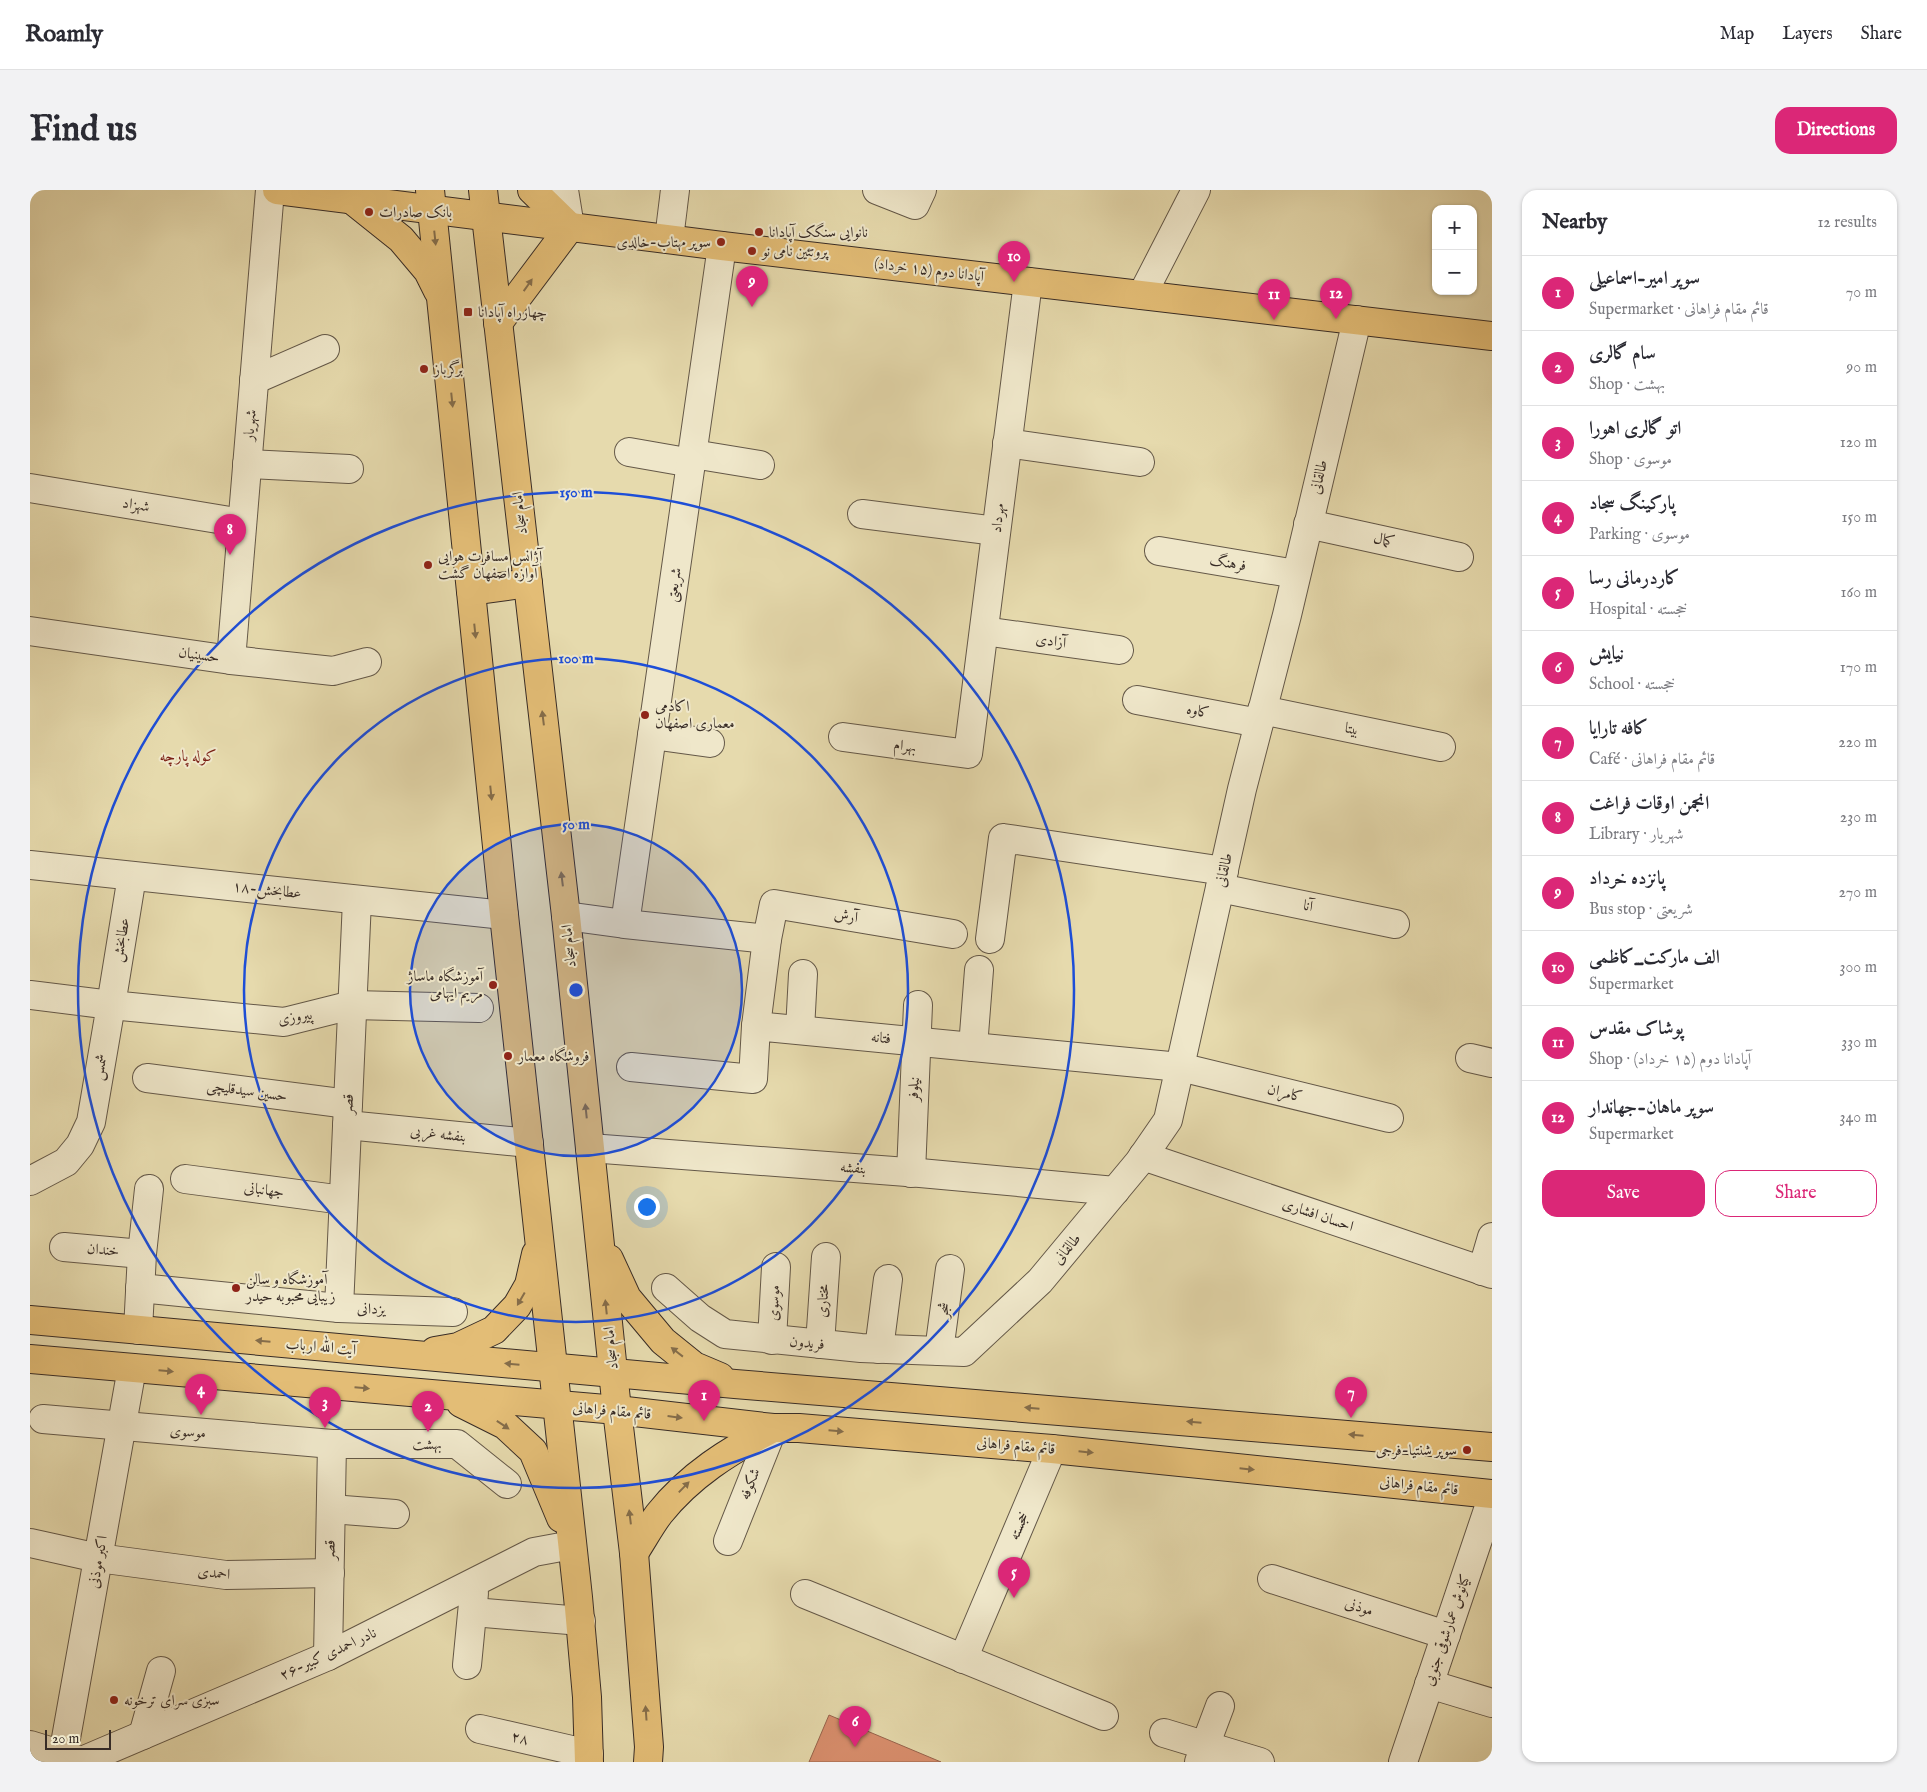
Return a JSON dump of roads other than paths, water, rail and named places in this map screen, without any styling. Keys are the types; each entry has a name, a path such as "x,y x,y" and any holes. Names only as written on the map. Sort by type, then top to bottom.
{"main road":[{"path":"276,190 484,203"},
{"path":"498,323 570,227 532,190"},
{"path":"358,195 401,238 428,271 441,296"},
{"path":"431,199 504,915 553,1368 548,1405 572,1545 587,1698 589,1758"},
{"name":"آپادانا دوم (۱۵ خرداد)","path":"484,203 570,227 1492,336"},
{"name":"امام سجاد","path":"484,203 566,916 654,1757"},
{"path":"471,591 528,583"},
{"path":"416,1355 458,1347 494,1330 517,1306 529,1285 539,1236"},
{"path":"600,1238 627,1298 663,1341 694,1366 735,1384"},
{"name":"آیت الله ارباب","path":"30,1320 613,1373"},
{"path":"81,1363 84,1325"},
{"path":"30,1359 548,1405"},
{"path":"613,1373 1492,1447"},
{"path":"799,1428 791,1426 784,1420 780,1412 780,1404 784,1396 792,1390 801,1389"},
{"path":"426,1394 463,1403 504,1425 533,1452 572,1545"},
{"name":"قائم مقام فراهانی","path":"548,1405 617,1410 772,1428 799,1428 1052,1448 1492,1494"},
{"path":"634,1554 658,1514 689,1481 729,1452 772,1428"}],"street":[{"name":"شهریار","path":"230,660 270,190"},
{"path":"564,190 570,227"},
{"path":"669,239 675,190"},
{"path":"877,190 915,205 922,190"},
{"path":"1142,295 1196,190"},
{"name":"شریعتی","path":"625,924 722,246"},
{"name":"مهرداد","path":"968,754 1028,282"},
{"name":"طالقانی","path":"951,1352 1040,1280 1144,1156 1168,1120 1222,880 1357,320"},
{"path":"254,380 325,349"},
{"path":"1007,443 1140,462"},
{"path":"628,452 760,465"},
{"path":"247,464 349,470"},
{"name":"شهزاد","path":"30,488 242,522"},
{"path":"862,514 996,531"},
{"name":"کمال","path":"1308,524 1460,557"},
{"name":"فرهنگ","path":"1159,551 1296,574"},
{"name":"آزادی","path":"984,631 1118,650"},
{"name":"حسینیان","path":"30,632 230,660 333,671 367,662"},
{"name":"کاوه","path":"1137,700 1261,716"},
{"name":"بیتا","path":"1261,716 1441,747"},
{"path":"652,735 710,743"},
{"name":"بهرام","path":"843,737 968,754"},
{"name":"آنا","path":"990,940 1003,838 1222,880 1395,924"},
{"name":"۱۸-عطابخش","path":"30,865 504,915"},
{"name":"عطابخش","path":"110,1005 132,876"},
{"name":"قصر","path":"339,1308 357,900"},
{"name":"آرش","path":"756,1026 767,940 774,904 953,934"},
{"path":"566,916 767,940"},
{"path":"973,1047 979,970"},
{"path":"800,1030 803,974"},
{"path":"30,995 110,1005"},
{"name":"پیروزی","path":"110,1005 284,1022 352,1005 479,1008"},
{"name":"شمس","path":"30,1181 66,1162 80,1145 91,1122 110,1005"},
{"name":"نیلوفر","path":"911,1173 918,1005"},
{"path":"631,1066 753,1079 756,1026"},
{"name":"فتانه","path":"756,1026 1180,1067"},
{"name":"کامران","path":"1180,1067 1389,1118"},
{"name":"حسین سیدقلیچی","path":"147,1078 347,1115"},
{"name":"بنفشه غربی","path":"347,1115 529,1143"},
{"name":"بنفشه","path":"590,1148 1115,1191"},
{"name":"احسان افشاری","path":"1144,1156 1487,1273"},
{"name":"جهانبانی","path":"185,1179 343,1200"},
{"path":"138,1330 142,1254 149,1189"},
{"path":"1487,1273 1492,1237"},
{"name":"خندان","path":"64,1247 142,1254"},
{"name":"مختاری","path":"820,1344 826,1257"},
{"name":"موسوی","path":"772,1340 776,1267"},
{"name":"شجر","path":"950,1269 951,1352"},
{"path":"879,1349 888,1279"},
{"name":"یزدانی","path":"140,1288 339,1308 453,1312"},
{"name":"فریدون","path":"666,1288 700,1318 725,1334 879,1349 951,1352"},
{"name":"اکبر موذنی","path":"77,1759 98,1558 132,1368"},
{"name":"موسوی","path":"43,1419 332,1444"},
{"name":"شکوفه","path":"728,1541 772,1428"},
{"name":"قصر","path":"328,1656 332,1444"},
{"name":"بهشت","path":"332,1444 458,1444 507,1484"},
{"name":"خجسته","path":"963,1659 1052,1448"},
{"name":"کیانوش عمارشوقی جنوبی","path":"1403,1762 1446,1635 1483,1552 1492,1498"},
{"path":"331,1509 395,1514"},
{"name":"احمدی","path":"30,1543 98,1558 226,1575 330,1573"},
{"name":"۲۶-نادر احمدی کبیر","path":"77,1759 143,1735 328,1656 534,1552 572,1545"},
{"name":"موذنی","path":"1272,1579 1446,1635"},
{"path":"467,1666 475,1582"},
{"path":"805,1594 1104,1716"},
{"path":"473,1612 580,1621"},
{"path":"143,1735 161,1671"},
{"path":"1429,1684 1492,1702"},
{"path":"1202,1754 1220,1706"},
{"name":"۲۸","path":"480,1729 589,1758"},
{"path":"1164,1733 1202,1754 1260,1762"},
{"path":"31,1751 77,1759"}],"place":[{"name":"بانک صادرات","path":"369,212"},
{"name":"نانوایی سنگک آپادانا","path":"759,232"},
{"name":"سوپر مهتاب-خالدی","path":"721,242"},
{"name":"پروتئین نامی نو","path":"752,251"},
{"name":"الف مارکت_کاظمی","path":"1014,282"},
{"name":"پانزده خرداد","path":"752,307"},
{"name":"چهارراه آپادانا","path":"468,312"},
{"name":"سوپر ماهان-جهاندار","path":"1336,319"},
{"name":"پوشاک مقدس","path":"1274,320"},
{"name":"برگرباز","path":"424,369"},
{"name":"انجمن اوقات فراغت","path":"230,555"},
{"name":"آژانس مسافرت هوایی آوازه اصفهان گشت","path":"428,565"},
{"name":"اکادمی معماری اصفهان","path":"645,715"},
{"name":"آموزشگاه ماساژ مریم ایهامی","path":"493,985"},
{"name":"فروشگاه معمار","path":"508,1056"},
{"name":"آموزشگاه و سالن زیبایی محبوبه حیدر","path":"236,1288"},
{"name":"پارکینگ سجاد","path":"201,1415"},
{"name":"کافه تارایا","path":"1351,1418"},
{"name":"سوپر امیر-اسماعیلی","path":"704,1421"},
{"name":"اتو گالری اهورا","path":"325,1428"},
{"name":"سام گالری","path":"428,1432"},
{"name":"سوپر شنتیا-فرجی","path":"1467,1450"},
{"name":"کاردرمانی رسا","path":"1014,1598"},
{"name":"سبزی سرای ترخونه","path":"114,1700"},
{"name":"نیایش","path":"855,1747"}],"district":[{"name":"کوله پارچه","path":"188,757"}]}
